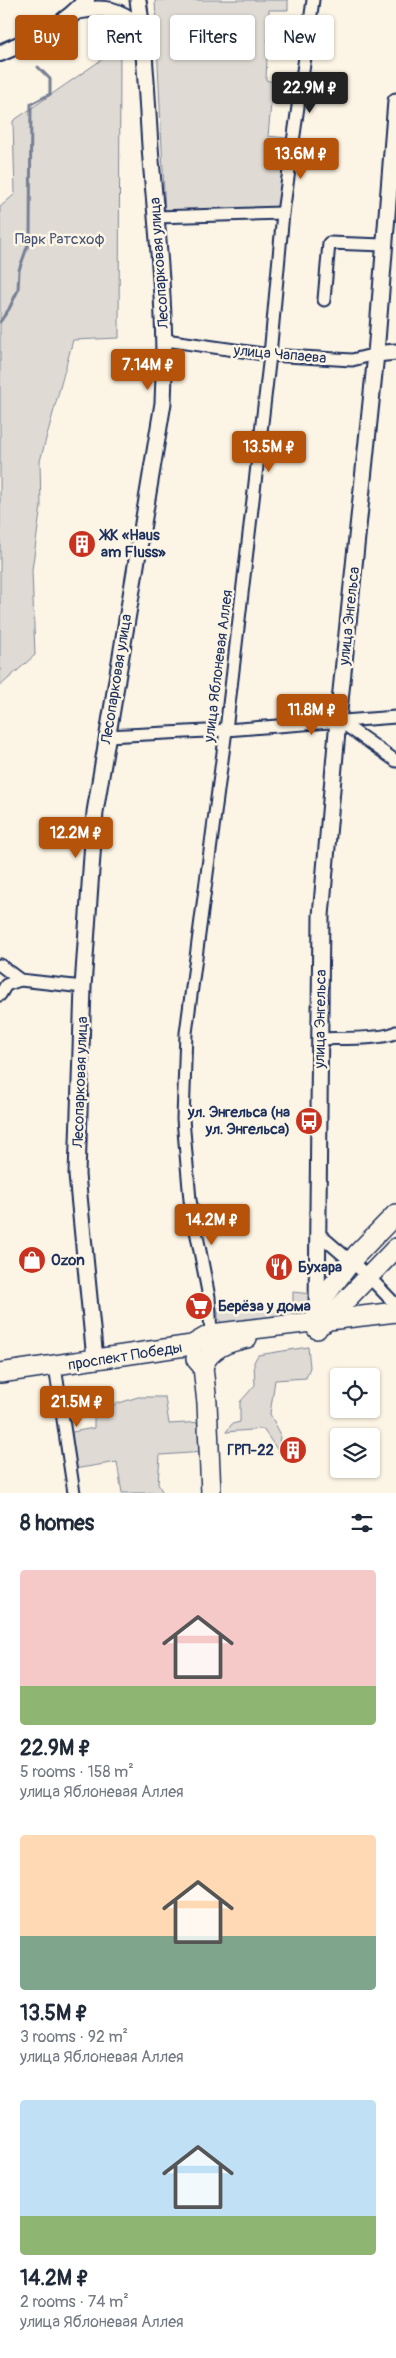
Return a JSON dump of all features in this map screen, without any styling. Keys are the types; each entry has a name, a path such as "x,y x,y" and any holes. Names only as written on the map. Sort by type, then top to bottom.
{"main road":[{"path":"0,54 40,36 82,5"},
{"path":"320,1320 322,1298 396,1214"},
{"path":"320,1320 369,1276 396,1248"},
{"name":"проспект Победы","path":"0,1373 192,1346 210,1334 396,1312"},
{"name":"проспект Победы","path":"203,1367 208,1355 228,1343 320,1320 396,1321"},
{"path":"170,1349 188,1353 203,1367 211,1493"}],"street":[{"name":"Лесопарковая улица","path":"138,0 140,15"},
{"name":"улица Яблоневая Аллея","path":"210,1334 209,1297 190,1200 183,1119 188,1009 226,730 270,355 283,213 313,0"},
{"path":"82,5 116,11 122,15"},
{"name":"Лесопарковая улица","path":"95,1359 77,1175 83,987 95,812 162,403 165,340 144,60"},
{"name":"улица Энгельса","path":"320,1320 319,1039 321,916 338,720 376,354 396,101"},
{"path":"156,217 283,213"},
{"path":"324,300 330,243 384,245"},
{"name":"улица Чапаева","path":"165,340 270,355 352,360 376,354 396,352"},
{"path":"107,736 226,730 396,717"},
{"path":"338,720 396,761"},
{"path":"0,965 20,980"},
{"path":"0,995 6,985 20,980 83,987"},
{"path":"319,1039 374,1037 396,1032"},
{"path":"319,1234 351,1263 369,1276 396,1305"},
{"path":"55,1366 74,1493"}],"green space":[{"path":"155,0 288,0 288,10 269,10 269,15 265,15 266,80 273,82 268,136 286,138 281,208 165,213 158,60 160,60 160,15 156,15"},
{"name":"Парк Ратсхоф","path":"101,60 120,60 119,338 73,340 40,461 41,506 32,570 35,655 0,686 0,207 15,194 13,121"},
{"path":"293,1292 311,1294 312,1313 222,1324 218,1318 218,1308 223,1305 226,1311 293,1306"},
{"path":"308,1347 310,1367 306,1378 275,1380 270,1414 280,1433 279,1452 263,1429 226,1432 232,1424 240,1422 240,1402 255,1385 254,1362 258,1355"},
{"path":"138,1397 165,1397 169,1424 203,1422 205,1452 160,1455 158,1484 163,1493 122,1493 117,1462 74,1469 72,1432 94,1428 94,1411"}],"waterway":[{"path":"0,322 18,290 19,270 30,239 31,104 50,94 50,79 38,67"}],"tram line":[{"path":"0,45 53,17 75,0"}],"place":[{"name":"ЖК «Haus am Fluss»","path":"82,544"},
{"name":"ул. Энгельса (на ул. Энгельса)","path":"309,1121"},
{"name":"Ozon","path":"32,1260"},
{"name":"Бухара","path":"279,1267"},
{"name":"Берёза у дома","path":"199,1306"},
{"name":"ГРП-22","path":"293,1450"}]}
